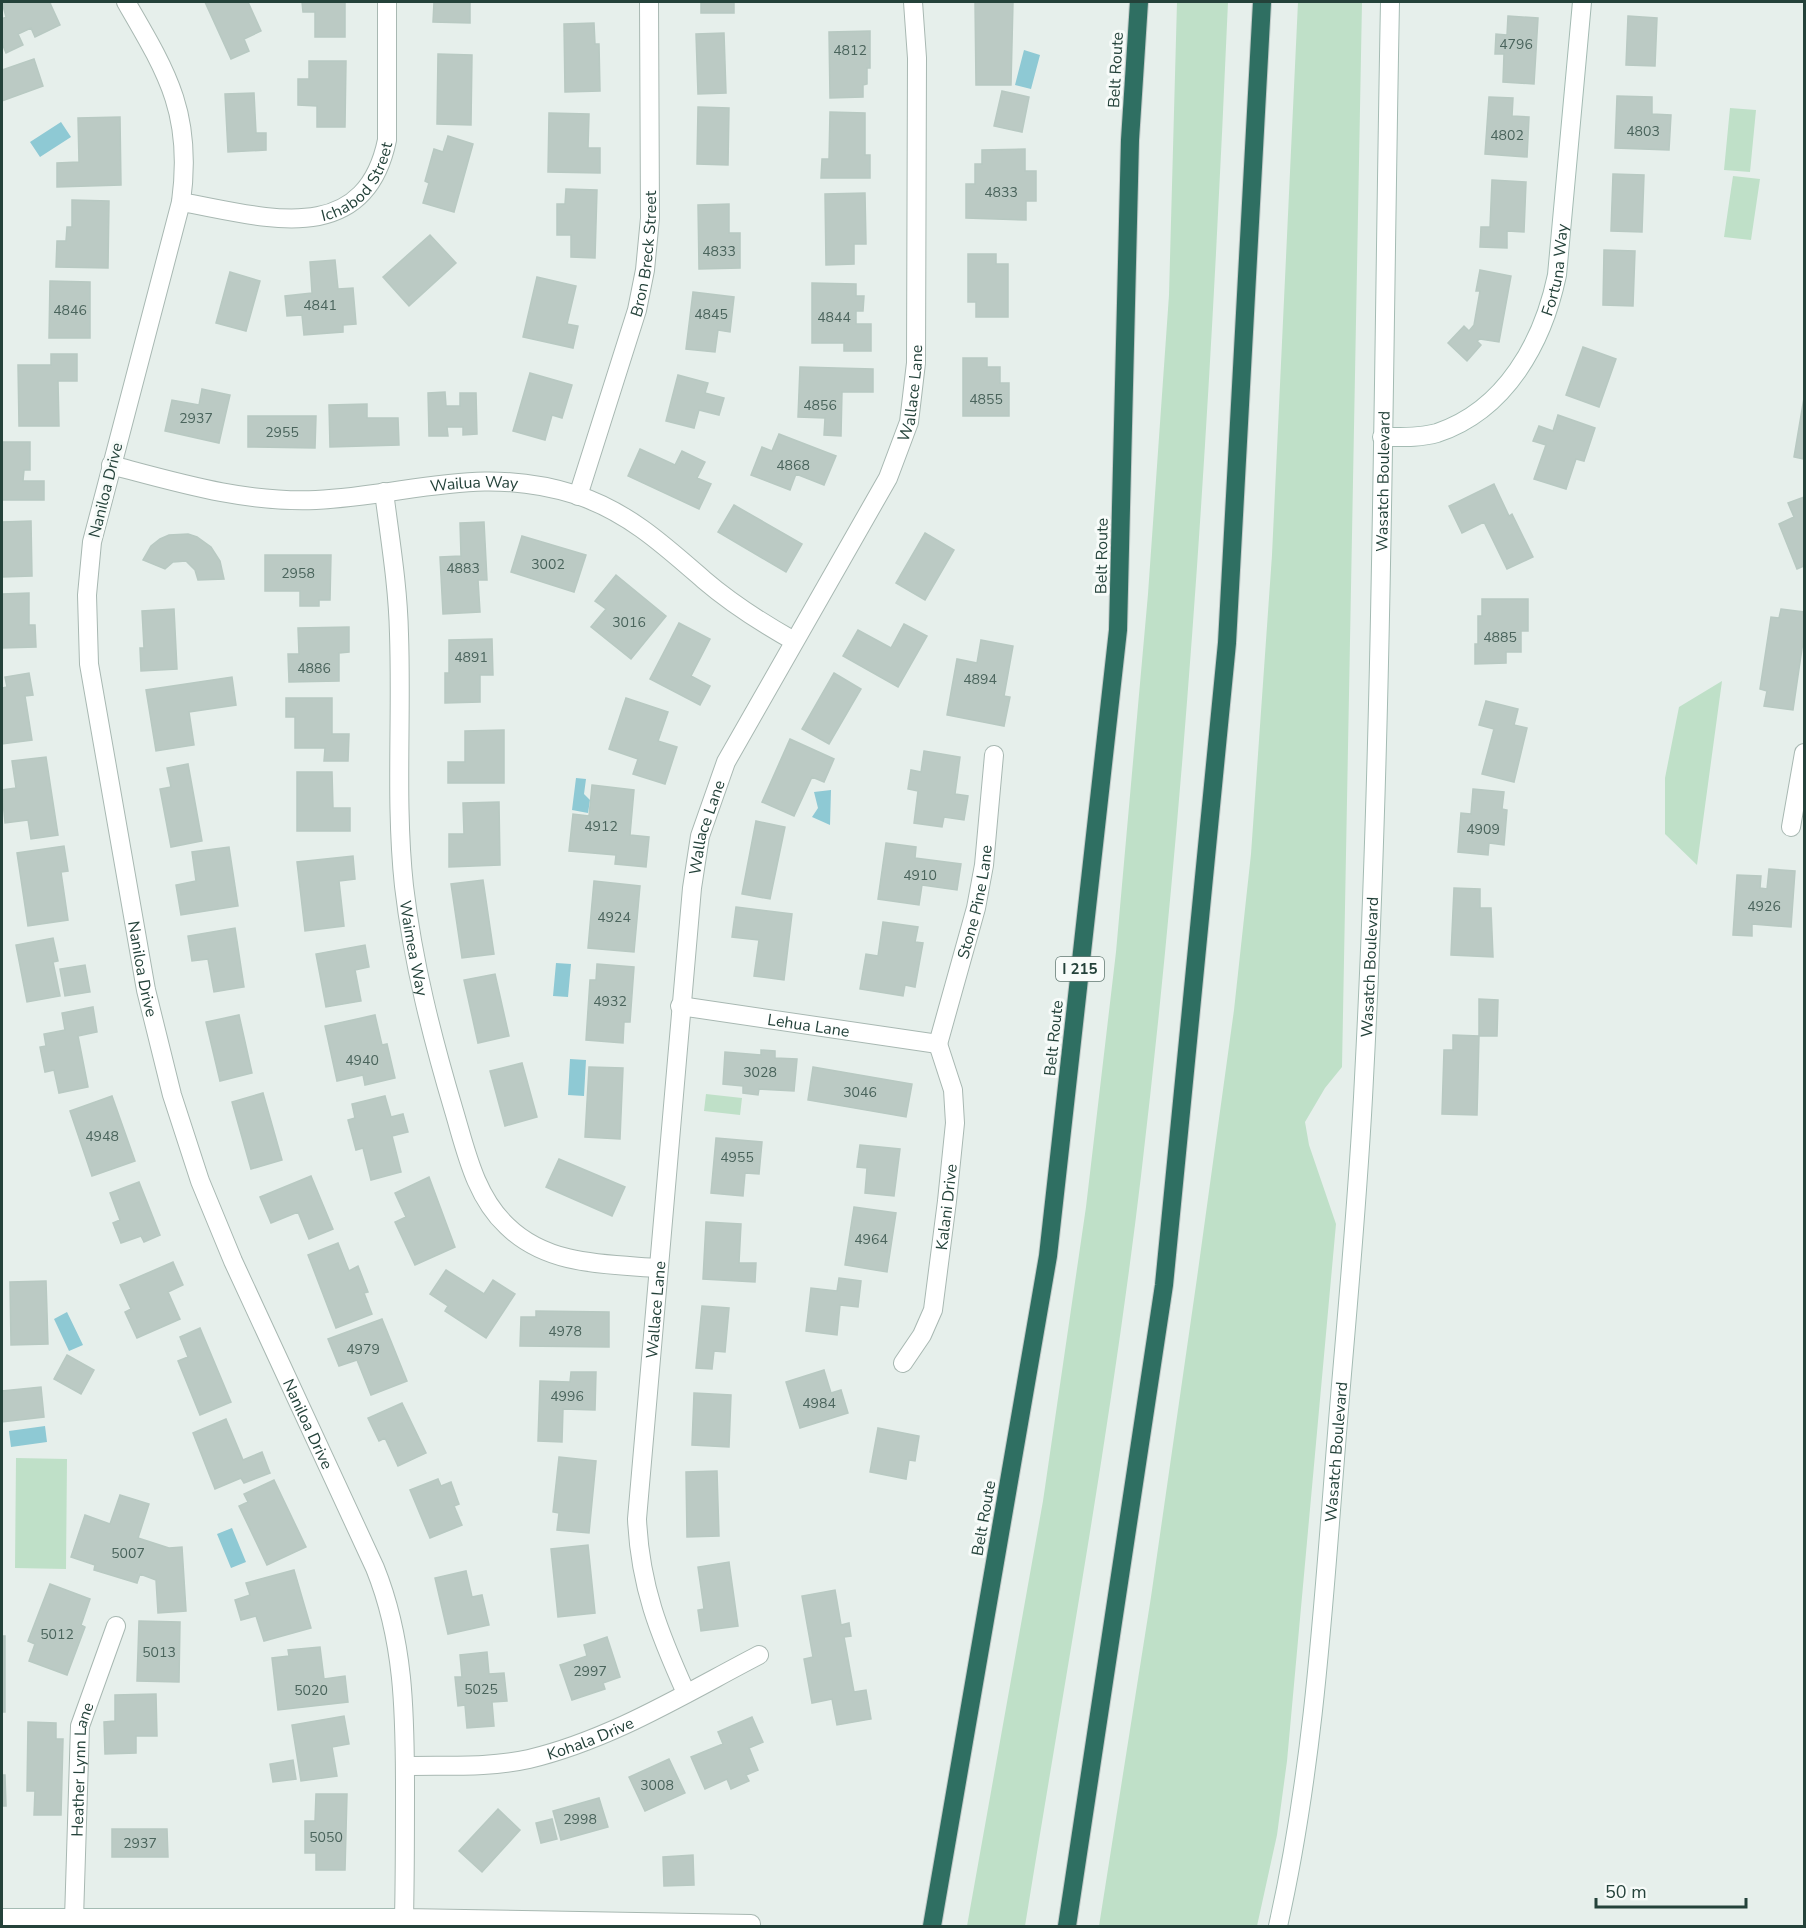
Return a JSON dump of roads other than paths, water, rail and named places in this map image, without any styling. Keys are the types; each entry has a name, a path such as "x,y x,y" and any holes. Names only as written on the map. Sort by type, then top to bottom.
{"highway":[{"name":"Belt Route","path":"932,1926 1048,1256 1118,630 1130,140 1139,2"},
{"path":"1067,1926 1164,1285 1227,643 1262,2"}],"street":[{"name":"Naniloa Drive","path":"126,2 159,58 177,100 185,148 181,202 111,465 91,551 87,595 88,641 146,990 186,1142 216,1222 385,1593 403,1680 405,1918"},
{"name":"Ichabod Street","path":"181,202 300,220 322,217 342,209 359,195 371,183 382,163 387,140 387,2"},
{"name":"Bron Breck Street","path":"578,496 637,310 645,270 650,218 650,2"},
{"name":"Wallace Lane","path":"686,1693 650,1605 638,1540 638,1497 692,888 707,811 737,739 892,469 904,441 913,403 916,363 917,58 913,2"},
{"name":"Wasatch Boulevard","path":"1278,1926 1296,1835 1310,1732 1359,1171 1372,884 1390,2"},
{"name":"Fortuna Way","path":"1382,437 1436,433 1480,410 1515,375 1535,343 1549,308 1557,275 1582,2"},
{"name":"Wailua Way","path":"111,465 190,487 257,498 314,500 488,480 526,483 578,496 613,510 646,530 739,607 794,641"},
{"name":"Waimea Way","path":"384,492 399,634 401,839 405,887 417,971 427,1014 474,1176 501,1219 528,1243 556,1256 578,1262 658,1269"},
{"path":"1791,827 1804,753"},
{"name":"Stone Pine Lane","path":"938,1044 976,908 985,855 994,755"},
{"name":"Lehua Lane","path":"680,1006 938,1044"},
{"name":"Kalani Drive","path":"903,1363 922,1335 933,1310 947,1201 955,1112 953,1090 938,1044"},
{"name":"Heather Lynn Lane","path":"74,1919 80,1726 116,1626"},
{"name":"Kohala Drive","path":"405,1766 471,1765 528,1759 612,1732 759,1655"},
{"path":"2,1918 405,1918 751,1924"}],"water":[{"path":"1024,50 1040,55 1031,89 1015,85"},
{"path":"61,122 71,137 40,157 30,142"},
{"path":"576,778 586,779 584,794 590,800 588,813 572,810"},
{"path":"831,790 830,825 812,817 818,808 814,792"},
{"path":"556,963 571,964 568,997 553,996"},
{"path":"570,1059 586,1060 584,1096 568,1095"},
{"path":"67,1312 83,1345 69,1351 54,1319"},
{"path":"45,1426 47,1442 11,1447 9,1431"},
{"path":"232,1528 246,1562 231,1568 217,1534"}]}
